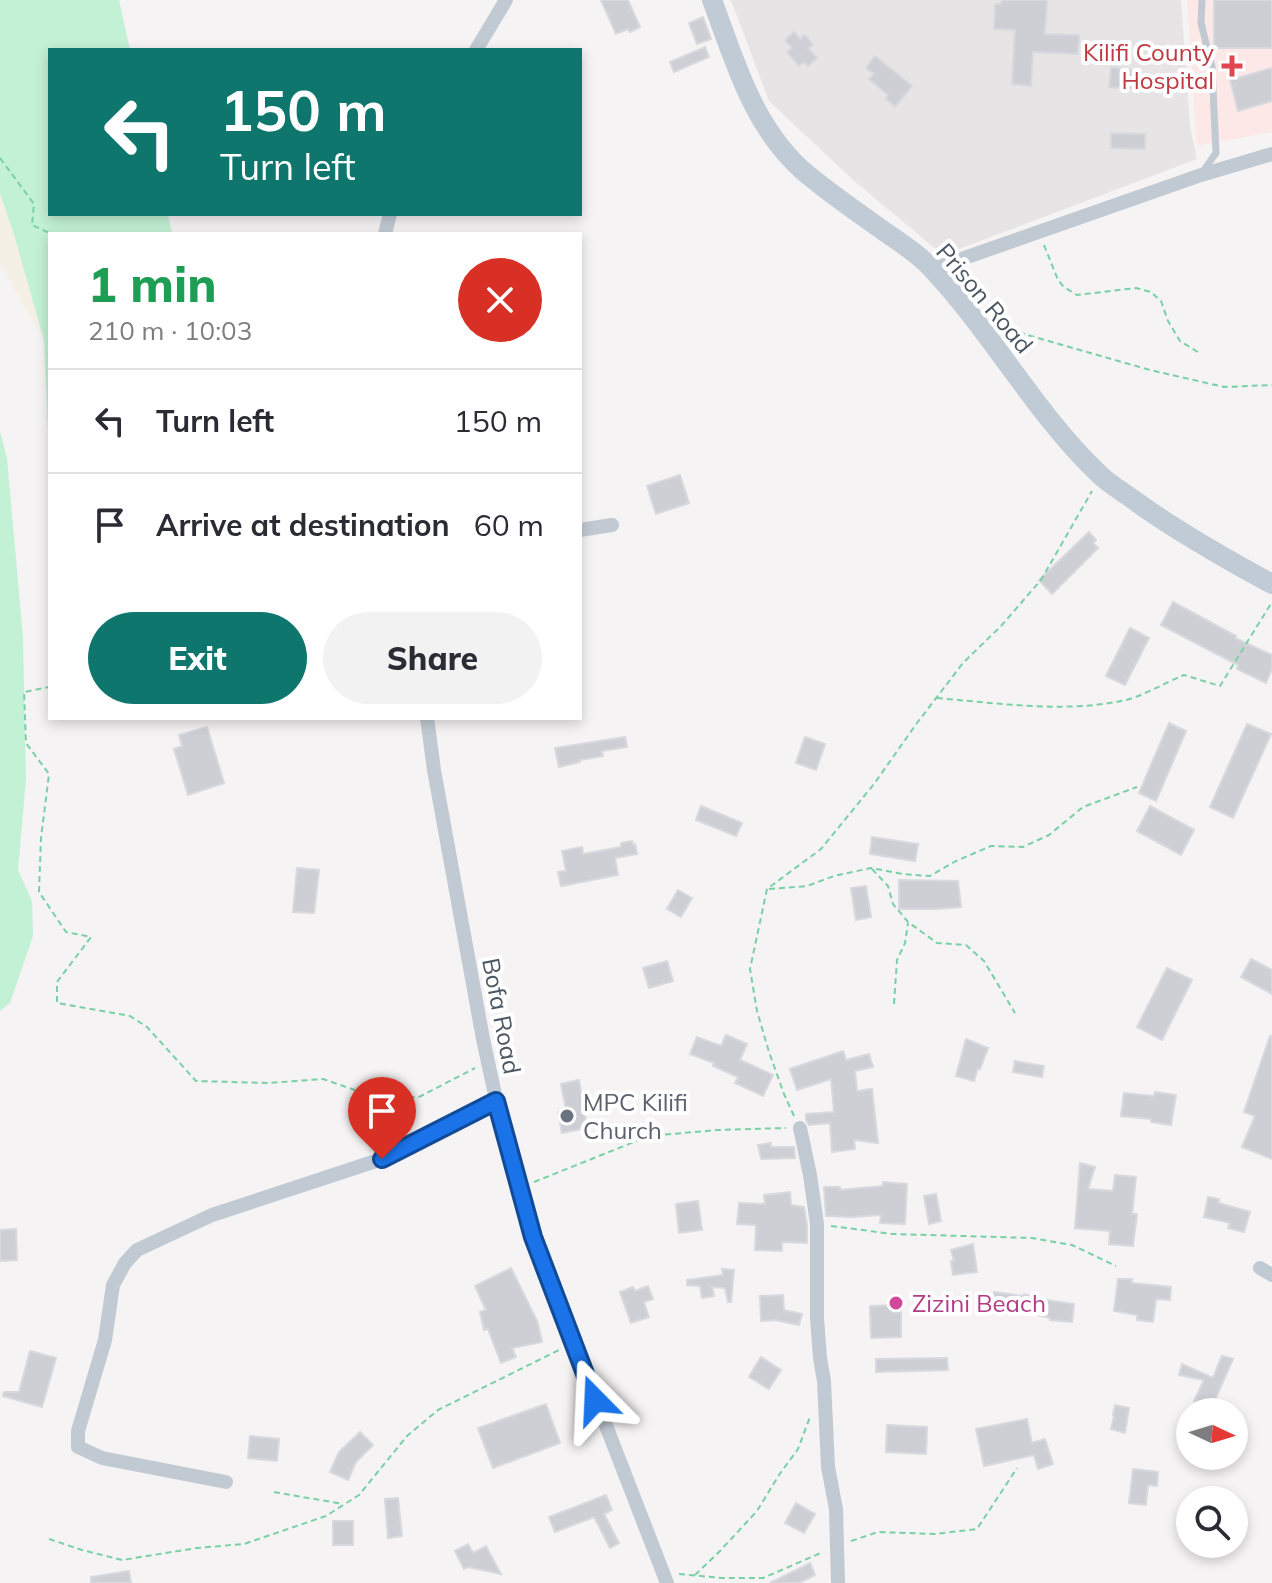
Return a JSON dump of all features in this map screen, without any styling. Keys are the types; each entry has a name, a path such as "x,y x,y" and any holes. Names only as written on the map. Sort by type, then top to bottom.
{"street":[{"path":"477,48 506,0"},
{"name":"Prison Road","path":"712,0 757,114 780,147 802,170 933,269 973,316 1030,395 1101,476 1168,525 1272,584"},
{"path":"933,269 1201,175 1272,154"},
{"path":"582,530 612,525"},
{"name":"Bofa Road","path":"427,720 487,1061 519,1188 533,1237 667,1583"},
{"path":"226,1482 102,1458 78,1447 78,1431 105,1340 113,1285 125,1263 137,1250 212,1215 382,1159 496,1101"},
{"path":"800,1128 817,1224 817,1318 828,1467 836,1509 838,1583"}],"lane":[{"path":"1201,175 1216,153 1212,67 1201,23 1202,0"}],"path":[{"path":"0,158 34,204 32,225 48,232"},
{"path":"1039,232 1058,280 1064,287 1077,295 1136,288 1151,292 1161,301 1180,341 1201,354"},
{"path":"1002,326 1150,370 1224,387 1272,383"},
{"path":"519,1188 649,1136 800,1128 769,1052 757,1011 750,969 767,889 821,849 874,784 963,663 1041,580 1101,476"},
{"path":"936,698 1019,705 1083,706 1124,701 1184,675 1220,686 1272,602"},
{"path":"48,687 24,692 26,743 49,774 41,838 39,892 66,932 91,937 57,982 57,1003 130,1016 147,1027 196,1081 269,1083 323,1079 375,1097 419,1097 487,1061"},
{"path":"767,889 807,886 871,868 930,876 991,846 1023,847 1049,835 1083,807 1137,787"},
{"path":"871,868 888,886 893,904 908,922 937,943 966,945 984,961 1015,1013"},
{"path":"894,1004 897,960 905,943 908,922"},
{"path":"817,1224 893,1234 1032,1238 1072,1245 1116,1266"},
{"path":"49,1539 122,1560 244,1544 326,1516 359,1495 407,1436 438,1410 573,1343"},
{"path":"694,1576 757,1511 798,1449 815,1406"},
{"path":"274,1492 345,1504"}],"shaded area":[{"path":"731,0 1181,0 1190,127 1197,159 943,255 853,180 769,101"},
{"name":"Kilifi County Hospital","path":"1187,0 1272,0 1272,132 1197,146"}],"green space":[{"path":"0,0 119,0 130,48 48,48 48,216 168,216 172,232 48,232 48,432 44,341 0,194"},
{"path":"0,431 7,458 23,638 26,779 18,870 32,901 33,936 10,1003 0,1011"}],"sand":[{"path":"0,194 14,235 44,341 0,264"}],"building":[{"path":"601,0 628,0 640,27 616,34"},
{"path":"1002,0 1047,0 1045,34 1079,35 1078,54 1033,52 1031,86 1012,84 1015,30 994,29 995,4 1001,4"},
{"path":"1214,0 1272,0 1272,48 1214,48"},
{"path":"703,17 711,39 697,44 689,23"},
{"path":"794,32 800,39 805,35 813,45 808,48 817,58 808,66 804,62 799,66 787,52 792,48 785,40"},
{"path":"705,47 709,57 674,72 670,62"},
{"path":"875,56 912,86 895,107 886,99 888,95 869,79 874,74 866,68"},
{"path":"1111,67 1134,70 1132,89 1109,87"},
{"path":"1272,68 1272,101 1238,111 1230,80"},
{"path":"1111,133 1145,134 1145,149 1111,148"},
{"path":"680,475 689,503 656,514 647,486"},
{"path":"1089,532 1098,548 1052,594 1039,580"},
{"path":"1173,602 1235,638 1272,655 1272,669 1266,683 1161,625"},
{"path":"1130,628 1149,638 1125,685 1106,676"},
{"path":"1169,723 1186,731 1156,801 1139,793"},
{"path":"1247,724 1271,734 1233,818 1210,807"},
{"path":"207,727 224,783 188,795 174,749 182,746 179,735"},
{"path":"625,737 627,747 602,751 603,756 559,767 555,748"},
{"path":"805,737 825,744 816,770 796,763"},
{"path":"701,806 742,823 736,836 696,820"},
{"path":"1150,806 1194,830 1181,855 1137,831"},
{"path":"872,837 918,844 915,861 870,854"},
{"path":"632,841 637,854 615,858 618,875 561,886 558,872 566,871 562,851 582,847 583,854 621,847 621,843"},
{"path":"297,868 319,870 314,913 293,912"},
{"path":"899,880 958,881 961,907 899,909"},
{"path":"866,886 871,917 856,920 851,888"},
{"path":"678,890 692,898 681,917 667,909"},
{"path":"1251,959 1272,970 1272,994 1241,977"},
{"path":"667,961 673,981 649,988 643,968"},
{"path":"1167,968 1192,980 1162,1040 1137,1027"},
{"path":"726,1035 747,1044 740,1060 773,1075 763,1096 735,1083 738,1077 713,1066 714,1063 690,1054 697,1037 721,1046"},
{"path":"1270,1036 1272,1159 1242,1147 1255,1116 1244,1112"},
{"path":"966,1039 988,1048 974,1081 956,1076"},
{"path":"843,1051 846,1060 869,1054 873,1067 855,1071 857,1091 872,1089 878,1143 854,1140 855,1149 832,1152 830,1123 809,1125 806,1120 806,1114 834,1112 831,1079 797,1090 790,1069"},
{"path":"1015,1061 1044,1066 1042,1077 1013,1072"},
{"path":"579,1080 587,1128 562,1133 558,1112 566,1110 561,1084"},
{"path":"1155,1092 1176,1095 1171,1125 1121,1116 1124,1093 1154,1096"},
{"path":"771,1143 771,1147 794,1147 795,1158 761,1159 758,1145"},
{"path":"1080,1163 1095,1167 1088,1189 1113,1191 1115,1175 1136,1177 1132,1214 1137,1214 1133,1246 1109,1244 1110,1231 1075,1228"},
{"path":"883,1182 907,1184 905,1224 880,1223 881,1215 826,1216 824,1187 840,1187 840,1190 883,1186"},
{"path":"790,1192 791,1205 804,1207 807,1243 782,1242 782,1251 755,1250 756,1225 737,1224 739,1203 765,1204 764,1195"},
{"path":"936,1194 941,1221 929,1224 924,1196"},
{"path":"1208,1197 1250,1212 1244,1232 1228,1228 1230,1223 1204,1217"},
{"path":"698,1201 702,1230 679,1233 676,1204"},
{"path":"16,1229 17,1260 0,1261 0,1230"},
{"path":"973,1244 977,1272 953,1275 951,1250"},
{"path":"511,1268 538,1323 542,1342 512,1348 516,1357 501,1363 488,1329 484,1330 480,1312 486,1310 475,1286"},
{"path":"722,1269 734,1270 731,1302 728,1302 725,1288 712,1287 714,1296 702,1298 700,1286 687,1285 687,1280 723,1275"},
{"path":"1118,1279 1171,1287 1170,1300 1156,1299 1153,1322 1137,1320 1137,1315 1114,1311"},
{"path":"648,1286 653,1299 644,1302 649,1317 631,1323 620,1292"},
{"path":"994,1292 1024,1294 1074,1304 1072,1322 1050,1320 1009,1307 1008,1311 992,1309"},
{"path":"783,1295 784,1310 802,1314 799,1325 775,1320 761,1321 760,1296"},
{"path":"901,1305 901,1337 871,1338 870,1306"},
{"path":"30,1351 56,1358 42,1407 3,1396 4,1392 19,1392"},
{"path":"1222,1356 1233,1359 1216,1398 1195,1398 1204,1380 1179,1375 1182,1364 1213,1378"},
{"path":"761,1357 781,1370 769,1389 749,1377"},
{"path":"947,1358 948,1370 876,1372 876,1359"},
{"path":"546,1404 560,1443 493,1468 478,1428"},
{"path":"1115,1405 1129,1408 1125,1433 1111,1429"},
{"path":"1027,1419 1032,1443 1045,1439 1053,1464 1038,1469 1034,1455 984,1466 976,1429"},
{"path":"887,1425 927,1427 926,1454 886,1452"},
{"path":"360,1432 373,1445 356,1462 348,1480 330,1472 339,1452"},
{"path":"250,1436 279,1439 277,1461 248,1458"},
{"path":"1133,1469 1158,1472 1157,1486 1148,1485 1146,1505 1129,1503"},
{"path":"606,1495 612,1510 604,1514 619,1543 610,1548 594,1517 555,1532 549,1517"},
{"path":"398,1498 402,1536 388,1538 385,1499"},
{"path":"796,1503 815,1514 804,1533 785,1523"},
{"path":"333,1521 353,1521 353,1545 333,1545"},
{"path":"468,1544 473,1553 486,1546 501,1574 468,1567 464,1569 455,1551"},
{"path":"810,1563 815,1575 799,1583 770,1583"},
{"path":"129,1571 131,1583 91,1583 91,1577"}],"place":[{"name":"Kilifi County Hospital","path":"1232,66"},
{"name":"MPC Kilifi Church","path":"567,1116"},
{"name":"Zizini Beach","path":"896,1303"}],"route":[{"path":"382,1159 496,1101 533,1237 595,1400"}]}
